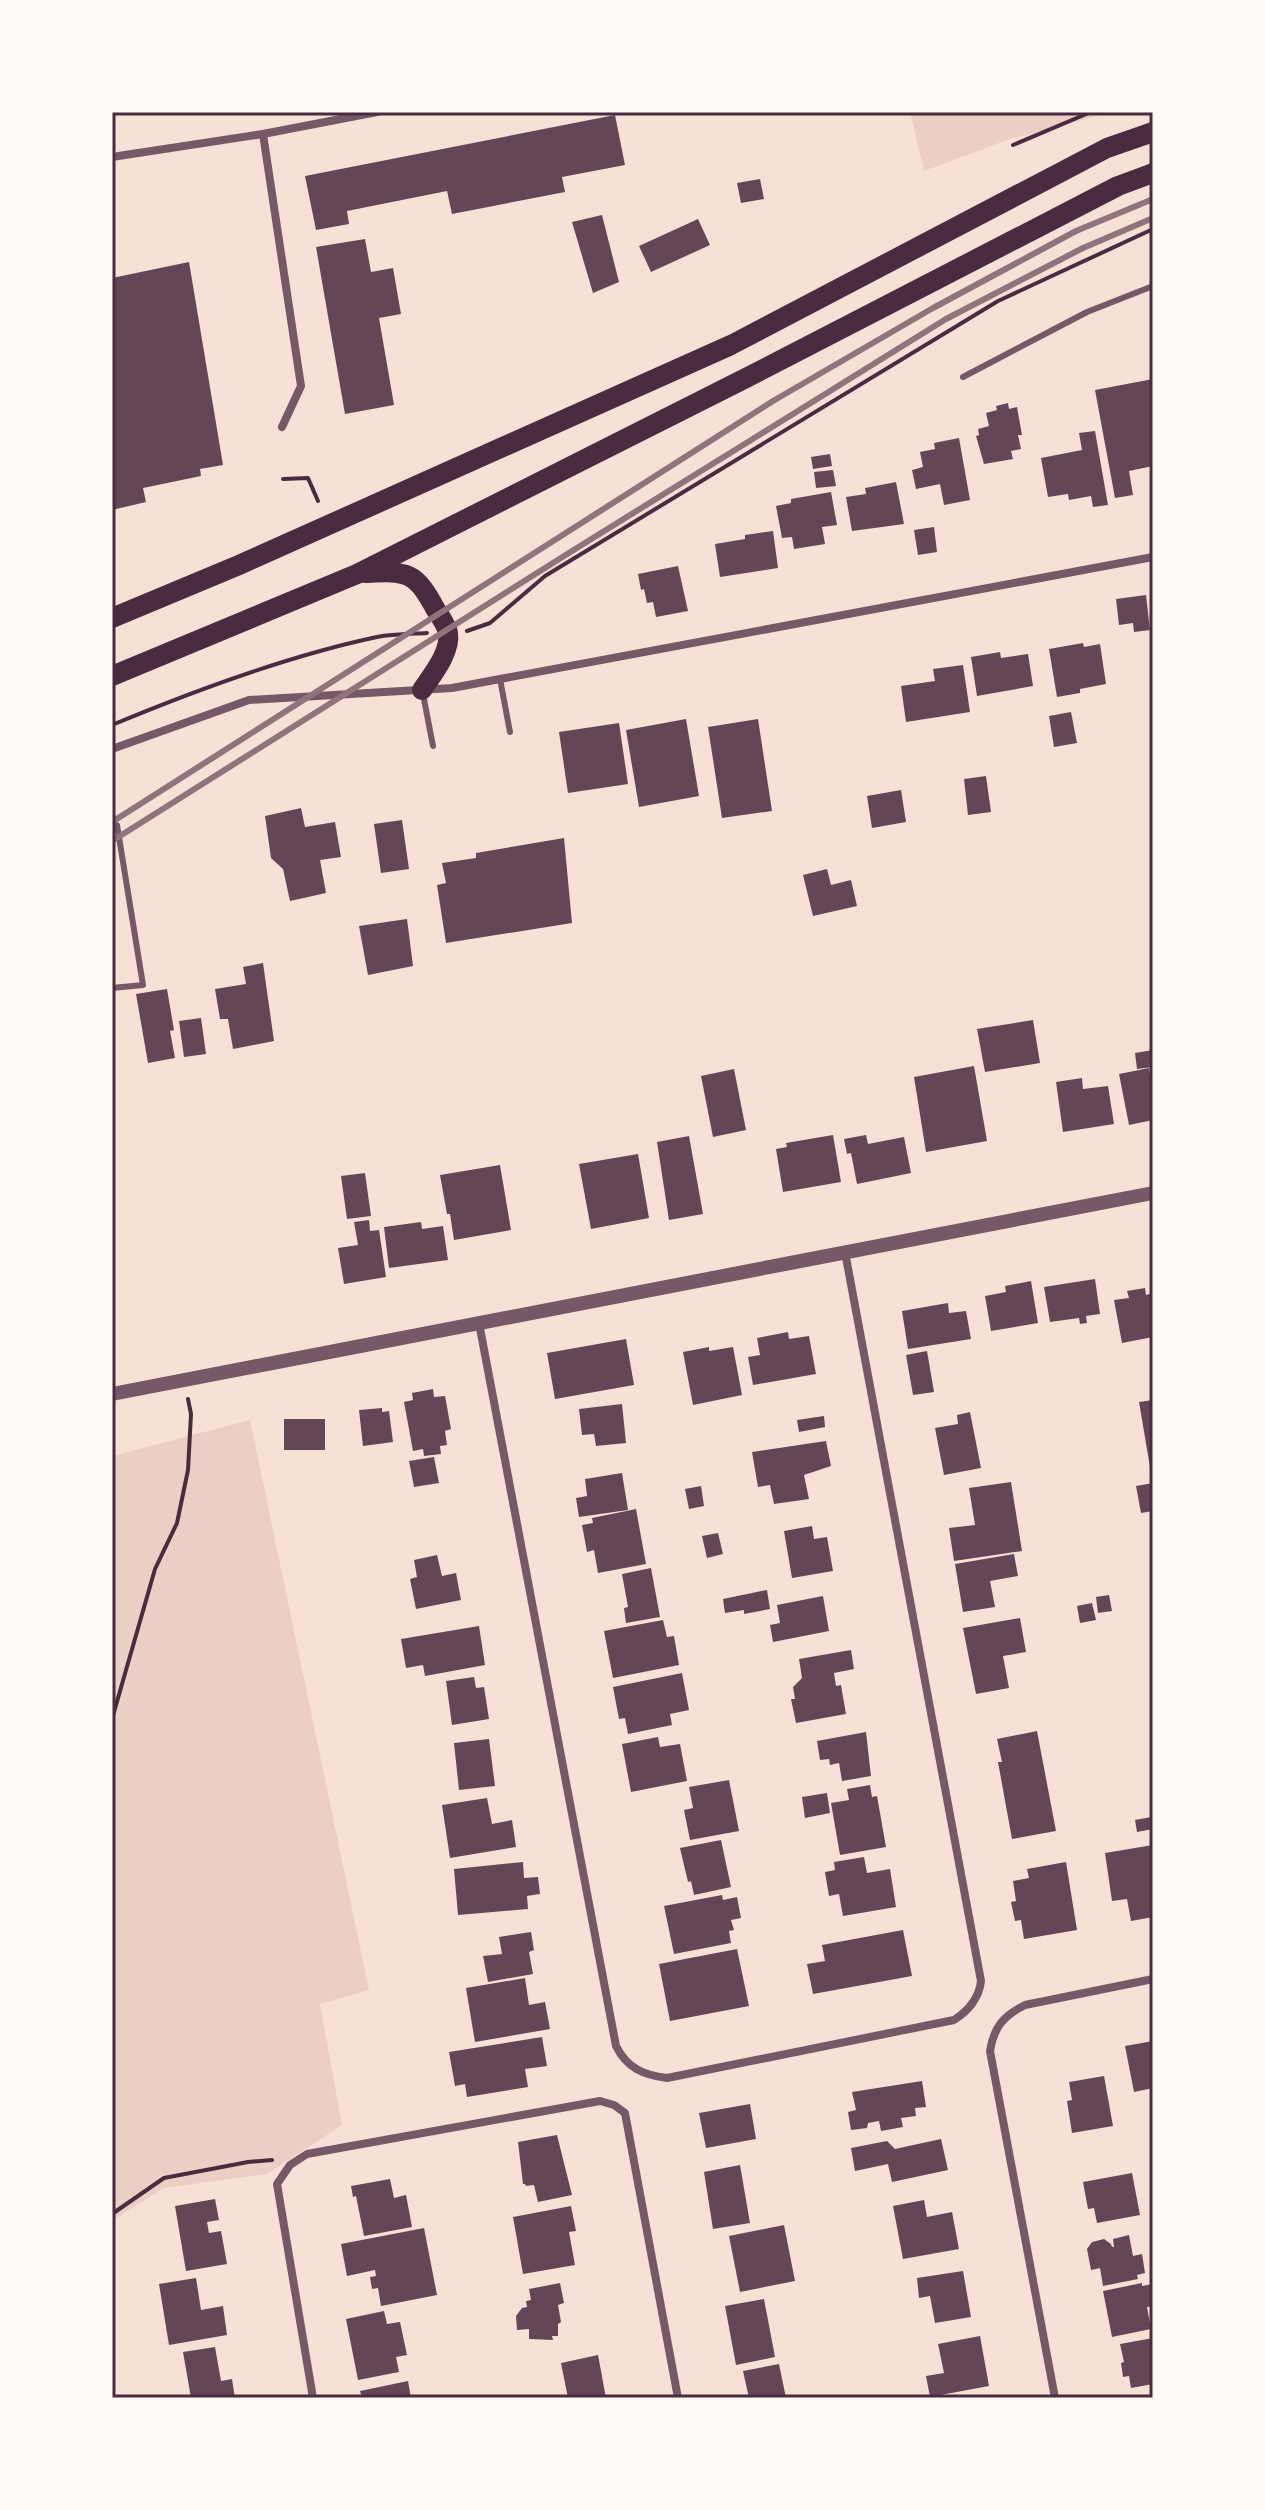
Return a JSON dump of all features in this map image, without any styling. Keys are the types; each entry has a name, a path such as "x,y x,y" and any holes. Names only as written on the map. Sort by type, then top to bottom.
{"main road":[{"path":"112,618 254,559 731,345 1107,148 1153,132"},
{"path":"112,676 357,574 1118,186 1153,173"},
{"path":"357,574 407,574 423,585 448,632 445,650 422,690"}],"street":[{"path":"112,157 263,134 377,112"},
{"path":"263,134 301,386 282,427"},
{"path":"112,749 249,700 452,688 1153,557"},
{"path":"112,1394 1153,1193"},
{"path":"479,1323 616,2046 623,2061 647,2076 667,2078 954,2020 963,2015 979,1993 981,1981 845,1252"},
{"path":"1055,2398 990,2051 993,2033 1010,2012 1025,2005 1153,1979"},
{"path":"313,2398 277,2184 290,2165 307,2154 600,2101 614,2105 625,2113 678,2398"}],"lane":[{"path":"963,377 1087,312 1153,286"},
{"path":"500,679 510,732"},
{"path":"422,690 433,746"},
{"path":"112,825 117,825 143,985 112,988"}],"path":[{"path":"1013,145 1091,112"},
{"path":"463,632 490,623 545,576 998,301 1153,229"},
{"path":"283,479 308,478 318,501"},
{"path":"112,725 172,700 283,663 379,637 427,633"},
{"path":"112,1719 155,1569 177,1523 188,1470 191,1414 185,1381"},
{"path":"112,2214 164,2178 248,2162 300,2159"}],"shaded area":[{"path":"910,112 1113,112 1010,139 924,171"},
{"path":"250,1420 369,1990 320,2004 342,2125 267,2174 164,2188 112,2221 112,1456"}],"building":[{"path":"615,115 625,165 562,177 565,192 452,214 447,191 347,211 349,224 316,230 305,176"},
{"path":"760,179 764,199 741,203 737,183"},
{"path":"602,215 619,282 593,293 572,222"},
{"path":"698,219 710,245 651,272 639,246"},
{"path":"365,239 371,272 393,268 401,314 379,318 394,405 345,414 316,247"},
{"path":"189,262 223,465 200,469 201,476 143,488 146,502 112,510 112,278"},
{"path":"1153,379 1153,466 1129,471 1133,495 1115,498 1095,390"},
{"path":"1008,403 1009,409 1017,407 1021,449 1011,451 1013,459 984,464 976,436 979,435 978,429 989,426 986,413"},
{"path":"1095,431 1108,505 1093,507 1091,496 1069,500 1068,494 1048,497 1041,458 1082,450 1079,433"},
{"path":"959,438 970,500 944,505 940,484 916,489 912,470 923,467 920,452 935,449 934,443"},
{"path":"830,454 832,466 813,469 811,457"},
{"path":"833,470 836,486 816,488 814,472"},
{"path":"896,482 904,524 852,531 846,497 866,494 865,488"},
{"path":"831,492 837,525 822,527 825,544 794,549 792,537 782,538 776,506 791,503 791,499"},
{"path":"934,527 937,552 918,555 914,530"},
{"path":"773,531 778,568 720,577 715,544"},
{"path":"678,566 688,611 656,617 653,602 647,603 644,589 641,590 638,574"},
{"path":"1146,595 1150,630 1134,632 1133,623 1119,625 1116,599"},
{"path":"1083,643 1084,647 1100,644 1106,684 1057,697 1049,649"},
{"path":"1000,652 1001,658 1028,654 1033,686 977,696 971,657"},
{"path":"963,665 970,712 906,722 901,686 935,681 933,669"},
{"path":"1071,712 1077,743 1054,747 1049,716"},
{"path":"686,719 699,796 639,807 626,730"},
{"path":"758,719 772,811 722,818 708,727"},
{"path":"619,723 628,784 568,793 559,732"},
{"path":"986,776 991,812 968,815 964,779"},
{"path":"901,790 906,822 872,828 867,796"},
{"path":"301,808 305,827 335,822 341,857 320,860 326,893 290,901 283,869 271,858 265,816"},
{"path":"402,820 409,869 381,873 374,824"},
{"path":"564,838 572,923 446,943 437,885 446,883 442,863 476,858 476,853"},
{"path":"827,869 831,885 851,880 857,906 813,916 803,875"},
{"path":"407,919 413,966 368,975 359,926"},
{"path":"263,963 274,1041 233,1049 228,1019 220,1019 215,989 246,984 243,967"},
{"path":"167,989 175,1058 148,1063 136,994"},
{"path":"201,1018 206,1054 184,1057 179,1021"},
{"path":"1033,1020 1040,1063 985,1072 977,1029"},
{"path":"1153,1050 1153,1067 1137,1069 1135,1053"},
{"path":"974,1066 987,1141 926,1152 914,1077"},
{"path":"1149,1068 1153,1082 1153,1120 1129,1125 1119,1074"},
{"path":"734,1069 746,1130 713,1137 701,1076"},
{"path":"1082,1078 1083,1089 1108,1086 1114,1124 1063,1132 1056,1082"},
{"path":"833,1135 841,1182 783,1192 776,1149 787,1147 786,1143"},
{"path":"866,1135 868,1144 904,1137 911,1173 857,1184 851,1153 847,1154 844,1139"},
{"path":"689,1136 703,1214 669,1220 657,1142"},
{"path":"638,1154 649,1218 591,1229 579,1164"},
{"path":"500,1165 511,1230 454,1240 440,1175"},
{"path":"365,1173 371,1216 347,1219 341,1176"},
{"path":"369,1220 370,1231 379,1230 386,1277 344,1284 338,1248 358,1245 354,1222"},
{"path":"421,1222 422,1229 443,1226 448,1260 389,1268 384,1227"},
{"path":"1095,1279 1100,1314 1086,1316 1087,1323 1080,1324 1079,1318 1050,1322 1044,1287"},
{"path":"1031,1281 1038,1323 991,1331 985,1296 1006,1292 1005,1286"},
{"path":"1145,1288 1146,1295 1153,1293 1153,1337 1122,1343 1114,1300 1129,1298 1127,1291"},
{"path":"948,1303 949,1313 966,1311 971,1339 908,1349 902,1311"},
{"path":"788,1332 789,1339 809,1336 816,1374 753,1385 748,1357 760,1355 757,1338"},
{"path":"626,1339 634,1385 555,1399 547,1353"},
{"path":"709,1347 709,1351 733,1347 742,1395 693,1405 683,1352"},
{"path":"927,1351 934,1392 913,1395 906,1355"},
{"path":"433,1389 434,1397 445,1396 451,1429 445,1431 447,1445 440,1446 441,1454 424,1456 423,1449 413,1451 404,1402 413,1400 412,1393"},
{"path":"1153,1400 1153,1473 1151,1473 1139,1402"},
{"path":"622,1404 626,1443 596,1446 594,1434 582,1435 579,1409"},
{"path":"382,1408 382,1412 389,1411 393,1442 363,1446 359,1410"},
{"path":"970,1412 981,1468 944,1475 935,1428 958,1424 957,1415"},
{"path":"824,1416 825,1427 799,1432 797,1420"},
{"path":"284,1419 325,1419 325,1450 284,1450"},
{"path":"826,1441 831,1466 804,1475 809,1499 774,1504 770,1485 758,1487 752,1452"},
{"path":"434,1457 439,1483 414,1487 409,1461"},
{"path":"622,1473 628,1510 579,1517 576,1498 587,1496 585,1479"},
{"path":"1011,1482 1022,1551 954,1561 949,1528 975,1525 969,1488"},
{"path":"1153,1483 1153,1511 1141,1513 1136,1486"},
{"path":"701,1486 704,1506 689,1509 685,1489"},
{"path":"636,1509 646,1564 598,1573 594,1550 587,1552 582,1525 593,1523 592,1518"},
{"path":"812,1526 814,1539 827,1537 833,1571 792,1578 784,1531"},
{"path":"718,1533 723,1554 707,1558 702,1536"},
{"path":"1014,1554 1018,1576 990,1581 995,1607 963,1612 955,1564"},
{"path":"437,1555 442,1576 456,1573 461,1600 416,1609 410,1579 417,1577 414,1560"},
{"path":"651,1568 660,1617 626,1623 624,1608 628,1607 622,1574"},
{"path":"767,1590 770,1609 744,1614 744,1610 725,1613 723,1599"},
{"path":"1109,1595 1112,1611 1098,1613 1096,1597"},
{"path":"823,1596 829,1631 773,1642 770,1625 780,1623 777,1605"},
{"path":"1092,1603 1096,1620 1080,1623 1077,1606"},
{"path":"1020,1618 1026,1652 1003,1656 1009,1688 976,1694 963,1628"},
{"path":"663,1620 667,1637 674,1636 679,1665 613,1678 604,1631"},
{"path":"479,1626 485,1665 425,1676 423,1665 406,1668 401,1639"},
{"path":"851,1650 854,1669 834,1673 836,1686 841,1685 846,1714 796,1723 791,1699 795,1699 793,1687 802,1678 799,1659"},
{"path":"682,1673 689,1710 670,1714 672,1725 628,1734 625,1718 619,1719 613,1687"},
{"path":"474,1677 476,1688 484,1687 489,1719 452,1725 446,1681"},
{"path":"1037,1731 1056,1831 1012,1839 998,1762 1002,1762 997,1739"},
{"path":"866,1732 871,1776 842,1781 839,1763 830,1765 829,1759 820,1760 817,1741"},
{"path":"658,1737 660,1747 680,1744 687,1781 631,1792 622,1744"},
{"path":"489,1739 495,1786 459,1790 454,1743"},
{"path":"729,1780 739,1831 690,1840 684,1810 693,1808 689,1787"},
{"path":"870,1785 872,1797 877,1796 886,1847 840,1855 831,1803 849,1800 847,1789"},
{"path":"827,1793 830,1813 805,1818 802,1797"},
{"path":"487,1798 492,1824 512,1820 516,1847 450,1858 442,1805"},
{"path":"1151,1817 1153,1829 1137,1832 1135,1820"},
{"path":"721,1840 731,1887 694,1895 680,1848"},
{"path":"1153,1845 1153,1917 1131,1921 1127,1899 1112,1901 1105,1853"},
{"path":"864,1857 867,1873 890,1869 896,1907 843,1916 839,1894 829,1896 825,1872 835,1870 834,1862"},
{"path":"523,1862 524,1878 538,1877 540,1894 527,1896 528,1909 458,1915 454,1869"},
{"path":"1066,1862 1077,1930 1024,1939 1021,1920 1015,1921 1011,1902 1016,1901 1013,1881 1029,1878 1027,1869"},
{"path":"722,1895 723,1900 737,1897 741,1918 731,1920 734,1930 729,1931 731,1943 674,1954 664,1906"},
{"path":"903,1930 912,1976 813,1994 807,1964 825,1961 822,1945"},
{"path":"531,1932 534,1950 529,1952 533,1974 488,1982 483,1956 502,1954 499,1937"},
{"path":"737,1949 749,2006 670,2021 659,1964"},
{"path":"525,1978 529,2005 545,2002 550,2029 475,2042 466,1988"},
{"path":"542,2037 547,2066 525,2069 528,2087 467,2097 465,2084 455,2086 449,2052"},
{"path":"1153,2041 1153,2088 1134,2092 1125,2046"},
{"path":"1104,2076 1113,2126 1072,2133 1067,2101 1072,2100 1069,2082"},
{"path":"922,2081 926,2107 915,2108 916,2116 901,2118 903,2127 881,2131 879,2121 868,2123 867,2128 851,2130 848,2112 856,2110 852,2092"},
{"path":"750,2104 756,2139 706,2148 699,2113"},
{"path":"557,2135 572,2195 538,2202 534,2185 523,2184 518,2142"},
{"path":"941,2139 948,2170 892,2182 888,2164 855,2171 851,2148 887,2141 895,2149"},
{"path":"740,2165 750,2223 713,2229 704,2172"},
{"path":"1132,2173 1140,2215 1097,2223 1094,2208 1088,2209 1083,2182"},
{"path":"390,2179 394,2198 406,2195 412,2227 364,2236 351,2186"},
{"path":"215,2199 219,2220 207,2222 209,2233 221,2231 227,2264 186,2271 175,2206"},
{"path":"924,2200 927,2217 952,2212 959,2249 903,2259 893,2206"},
{"path":"571,2206 576,2231 569,2232 575,2265 523,2274 513,2217"},
{"path":"784,2225 795,2281 740,2292 729,2236"},
{"path":"424,2228 437,2295 381,2306 378,2288 372,2289 370,2277 376,2276 375,2270 347,2276 341,2244"},
{"path":"1129,2235 1133,2256 1142,2254 1145,2273 1137,2275 1138,2279 1103,2286 1100,2268 1091,2270 1087,2249 1092,2242 1104,2239 1114,2247 1113,2239"},
{"path":"963,2271 971,2317 935,2323 930,2296 919,2298 917,2278"},
{"path":"196,2278 201,2310 223,2306 227,2335 169,2345 159,2284"},
{"path":"560,2283 564,2303 558,2305 561,2322 558,2324 558,2336 552,2336 553,2340 529,2339 529,2329 517,2330 516,2316 527,2307 526,2301 531,2300 529,2289"},
{"path":"1142,2283 1142,2286 1153,2284 1153,2306 1147,2307 1151,2329 1112,2337 1103,2291"},
{"path":"764,2299 775,2357 736,2365 725,2306"},
{"path":"384,2311 387,2324 400,2322 407,2355 396,2357 399,2372 358,2380 346,2319"},
{"path":"980,2336 989,2386 930,2397 926,2376 944,2373 938,2344"},
{"path":"1153,2338 1153,2384 1131,2388 1129,2376 1123,2377 1120,2344"},
{"path":"215,2347 221,2381 232,2379 235,2398 191,2398 183,2352"},
{"path":"598,2355 606,2398 568,2398 561,2363"},
{"path":"779,2364 786,2398 749,2398 743,2371"},
{"path":"408,2381 411,2398 362,2398 360,2391"}],"railway":[{"path":"112,822 773,401 933,308 1076,231 1153,199"},
{"path":"112,841 946,319 1083,248 1153,218"}]}
